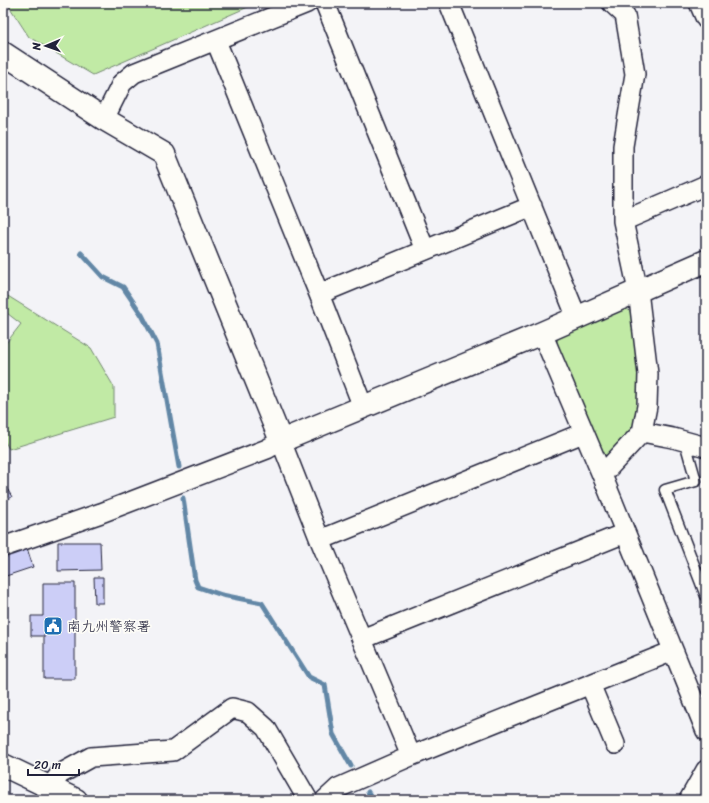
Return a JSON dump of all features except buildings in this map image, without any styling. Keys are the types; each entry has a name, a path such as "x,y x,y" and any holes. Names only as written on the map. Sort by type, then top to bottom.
{"street":[{"path":"104,119 122,83 134,73 307,3"},
{"path":"325,3 425,250"},
{"path":"449,3 577,318"},
{"path":"602,474 642,432 647,406 648,374 638,291 623,221 623,146 634,74 625,14 612,3"},
{"path":"699,3 706,19"},
{"path":"216,41 320,294 363,407"},
{"path":"3,53 104,119 164,154 320,540 411,756"},
{"path":"623,221 706,185"},
{"path":"320,294 532,206"},
{"path":"3,547 101,514 267,449 281,441 542,333 706,261"},
{"path":"542,333 583,433 602,474 673,651 700,701 706,731"},
{"path":"642,432 706,447"},
{"path":"320,540 583,433"},
{"path":"362,639 625,533"},
{"path":"325,800 338,788 411,756 673,651"},
{"path":"590,684 615,744"},
{"path":"50,787 60,774 91,757 172,751 232,708 248,712 266,728 308,800"},
{"path":"3,765 72,799"},
{"path":"689,800 706,770"}],"lane":[{"path":"685,442 696,481 665,490 706,596"}],"green space":[{"path":"7,3 257,3 93,75 29,37"},
{"path":"3,293 91,348 114,387 114,417 9,449 3,438 3,347 21,324 3,310"},
{"path":"625,307 635,316 642,403 634,425 607,459 602,454 556,346 559,334"}],"waterway":[{"path":"81,253 103,277 123,287 142,315 157,344 179,467"},
{"path":"183,498 195,580 198,587 222,595 262,603 309,677 325,685 333,734 351,766"},
{"path":"368,792 373,800"}],"place":[{"name":"南九州警察署","path":"53,626"}]}
